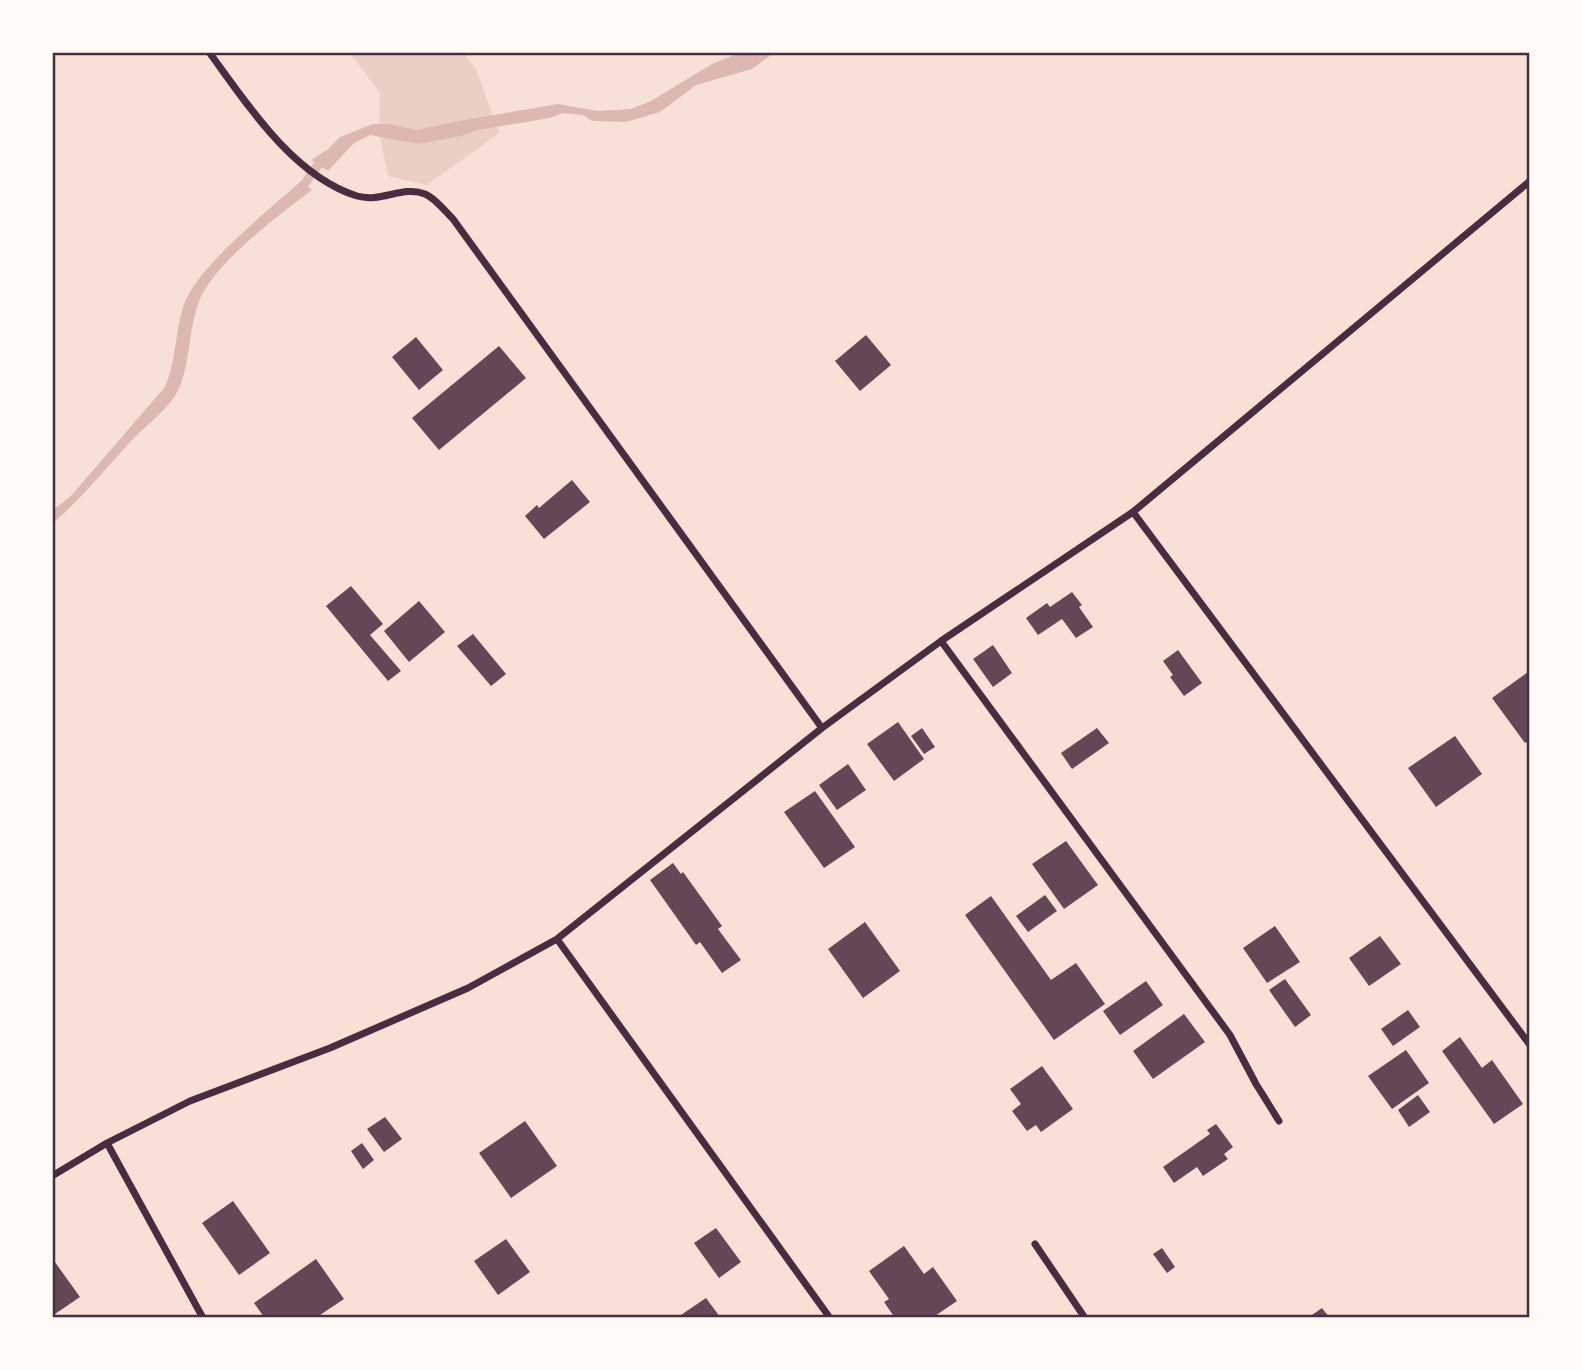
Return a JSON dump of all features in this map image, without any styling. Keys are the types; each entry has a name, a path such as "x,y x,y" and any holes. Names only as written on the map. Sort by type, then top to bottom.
{"street":[{"path":"209,52 251,111 298,161 330,185 360,197 384,196 408,190 428,194 453,219 822,728"},
{"path":"52,1176 107,1143 190,1101 330,1048 468,988 557,939 822,728 941,641 1133,512 1530,181"},
{"path":"1133,512 1530,1045"},
{"path":"941,641 1230,1035 1279,1121"},
{"path":"557,939 830,1318"},
{"path":"107,1143 203,1318"},
{"path":"1035,1244 1085,1318"}],"shaded area":[{"path":"742,52 774,53 752,69 696,85 660,112 626,122 592,121 583,115 562,113 550,118 477,130 419,144 370,135 354,143 328,171 311,160 327,150 340,137 373,124 389,124 417,130 558,104 598,111 631,109 651,101 712,64"},
{"path":"350,53 464,53 476,69 499,133 427,185 388,176 379,130 380,93"},
{"path":"301,181 312,190 246,243 215,275 204,291 194,318 184,376 175,396 53,523 53,510 70,497 165,387 183,307 202,275 234,240"}],"building":[{"path":"866,335 891,365 860,391 835,361"},
{"path":"416,337 443,370 419,390 392,357"},
{"path":"499,346 526,378 439,450 412,418"},
{"path":"572,480 590,502 544,539 525,516 537,505 539,508"},
{"path":"351,586 383,624 370,635 401,671 388,681 326,606"},
{"path":"1072,592 1093,627 1076,638 1062,619 1038,635 1026,618 1047,603 1050,607"},
{"path":"419,601 445,632 409,662 384,631"},
{"path":"473,634 506,674 491,686 457,646"},
{"path":"993,645 1012,673 993,687 973,659"},
{"path":"1178,650 1202,683 1184,696 1170,677 1173,675 1163,661"},
{"path":"1528,672 1530,740 1525,743 1492,698"},
{"path":"898,722 924,759 894,781 867,744"},
{"path":"922,728 935,747 924,754 911,736"},
{"path":"1097,728 1109,743 1072,769 1061,753"},
{"path":"1455,736 1482,774 1436,807 1408,768"},
{"path":"848,764 866,790 837,810 819,785"},
{"path":"815,791 855,847 824,868 784,812"},
{"path":"1066,841 1098,885 1064,909 1032,864"},
{"path":"673,863 681,874 683,872 722,926 718,929 741,960 722,973 700,942 696,945 650,880"},
{"path":"1045,895 1057,911 1028,932 1016,916"},
{"path":"991,896 1051,980 1076,963 1105,1004 1054,1040 965,915"},
{"path":"865,922 900,971 863,998 828,949"},
{"path":"1275,926 1300,962 1267,983 1243,948"},
{"path":"1380,936 1401,964 1369,986 1349,958"},
{"path":"1285,979 1311,1015 1295,1027 1269,990"},
{"path":"1146,981 1163,1005 1120,1035 1103,1011"},
{"path":"1408,1010 1420,1027 1393,1046 1381,1029"},
{"path":"1184,1014 1205,1042 1153,1079 1133,1051"},
{"path":"1460,1037 1482,1068 1492,1060 1523,1104 1494,1124 1442,1051"},
{"path":"1406,1050 1429,1083 1392,1109 1368,1076"},
{"path":"1042,1066 1073,1109 1041,1132 1036,1125 1027,1131 1012,1111 1021,1104 1010,1089"},
{"path":"1418,1095 1430,1112 1409,1127 1398,1110"},
{"path":"385,1117 402,1139 384,1152 367,1129"},
{"path":"525,1121 557,1166 511,1198 479,1153"},
{"path":"1216,1124 1233,1147 1224,1154 1228,1159 1203,1176 1197,1167 1174,1183 1163,1167 1210,1134 1207,1130"},
{"path":"362,1143 374,1160 363,1169 351,1151"},
{"path":"233,1201 270,1253 239,1275 202,1223"},
{"path":"716,1228 741,1262 719,1278 694,1243"},
{"path":"506,1239 530,1272 498,1295 474,1261"},
{"path":"904,1246 924,1274 933,1267 957,1301 936,1317 890,1317 893,1315 884,1302 889,1299 869,1271"},
{"path":"1162,1248 1175,1267 1167,1273 1153,1254"},
{"path":"52,1258 80,1297 52,1316"},
{"path":"316,1259 344,1299 317,1317 264,1317 254,1303"},
{"path":"706,1298 720,1317 678,1317"},
{"path":"1322,1308 1329,1317 1309,1317"}],"waterway":[{"path":"299,192 327,156"}]}
